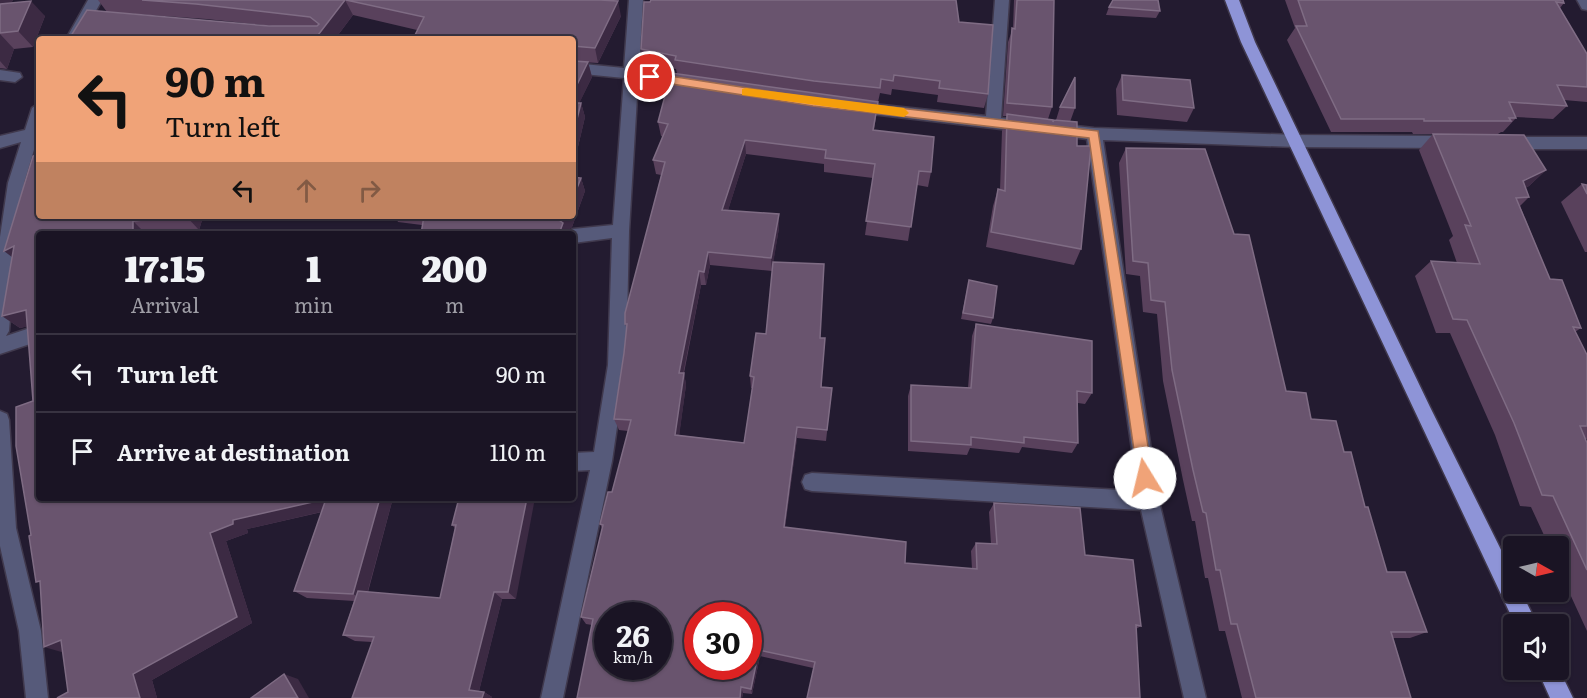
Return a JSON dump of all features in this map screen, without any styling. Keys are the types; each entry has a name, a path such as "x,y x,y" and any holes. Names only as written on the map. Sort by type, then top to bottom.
{"main road":[{"path":"1232,0 1248,42 1521,614"},
{"path":"1553,680 1562,698"}],"street":[{"path":"76,36 92,18 95,0"},
{"path":"552,698 602,461 617,365 621,231 636,0"},
{"path":"993,123 1002,0"},
{"path":"1584,0 1587,6"},
{"path":"576,68 706,86"},
{"path":"836,104 1094,134 1296,141 1459,142"},
{"path":"0,331 8,238 16,183 36,116"},
{"path":"0,142 29,134"},
{"path":"1094,134 1149,501 1195,698"},
{"path":"1494,143 1587,143"},
{"path":"576,236 621,231"},
{"path":"0,345 36,334"},
{"path":"0,420 6,528 30,631 37,698"},
{"path":"576,462 602,461"},
{"path":"812,482 1149,501"}],"building":[{"path":"142,0 345,0 317,36 71,36 87,10 269,26 317,26 319,24 310,17"},
{"path":"346,0 618,1 595,48 576,46 576,36 414,36 424,17"},
{"path":"651,0 956,0 959,22 993,25 988,94 939,88 940,81 894,75 893,81 881,79 880,88 814,81 675,60 676,56 641,49 644,2"},
{"path":"1017,0 1054,0 1052,107 1007,103 1012,28 1015,29"},
{"path":"1113,0 1158,0 1160,11 1109,7"},
{"path":"1298,0 1563,0 1564,3 1556,2 1587,54 1587,87 1557,85 1567,106 1509,102 1516,118 1509,118 1511,121 1341,119 1296,26 1307,26"},
{"path":"31,1 18,31 0,33 0,4"},
{"path":"576,61 588,62 576,87"},
{"path":"671,73 878,102 873,130 934,137 931,172 919,171 911,227 866,221 875,164 825,158 826,150 745,140 722,210 779,214 771,258 708,252 704,272 699,271 679,373 684,373 675,435 744,443 754,377 750,376 756,333 766,334 773,262 824,264 820,338 825,338 821,387 832,388 827,430 797,427 784,527 906,542 905,563 977,569 976,543 997,544 994,503 1080,508 1085,555 1133,560 1141,626 1136,625 1140,698 807,698 815,662 762,651 762,602 684,602 684,680 753,680 751,689 741,687 740,698 577,698 593,619 581,617 603,525 600,524 608,492 612,492 631,420 614,419 624,353 627,324 625,324 625,313 665,162 653,160 668,124 658,122"},
{"path":"1122,75 1190,80 1194,108 1123,100"},
{"path":"1075,77 1075,108 1060,107"},
{"path":"576,103 581,103 576,123"},
{"path":"1007,114 1053,120 1053,122 1054,120 1077,122 1077,146 1091,146 1081,249 991,232 998,189 1005,191"},
{"path":"1433,134 1524,135 1546,170 1523,181 1529,197 1516,198 1550,279 1562,280 1581,328 1573,327 1587,355 1587,426 1580,426 1587,443 1587,570 1553,496 1542,495 1514,423 1467,320 1453,319 1431,261 1480,264 1465,225 1471,226"},
{"path":"1126,148 1205,149 1234,234 1249,235 1286,391 1306,393 1311,419 1336,421 1344,452 1351,452 1365,507 1368,507 1387,572 1405,572 1427,632 1391,632 1411,698 1256,698 1237,624 1231,624 1220,570 1216,570 1206,513 1203,512 1193,470 1172,370 1165,302 1151,300 1148,263 1133,261"},
{"path":"36,155 36,219 154,219 133,221 133,231 36,231 36,501 317,501 233,520 233,524 210,533 237,617 133,674 140,698 57,698 68,692 61,640 44,647 40,581 36,582 29,536 31,535 16,446 16,407 33,401 26,310 2,316 14,246 4,251 33,156"},
{"path":"576,177 581,178 576,190"},
{"path":"424,219 560,219 563,223 560,231 422,231"},
{"path":"969,280 997,286 993,318 963,313"},
{"path":"976,324 1092,341 1092,393 1077,391 1078,443 1024,437 1024,443 971,437 971,445 911,441 911,385 971,388"},
{"path":"325,501 379,501 353,594 294,591"},
{"path":"458,501 526,501 508,592 494,592 469,690 484,692 482,698 352,698 374,637 343,635 358,591 440,598 456,525 452,525"},
{"path":"284,674 298,698 251,698"}],"slow traffic":[{"path":"746,92 904,113"}],"route":[{"path":"650,77 813,102 1094,134 1145,478"}]}
